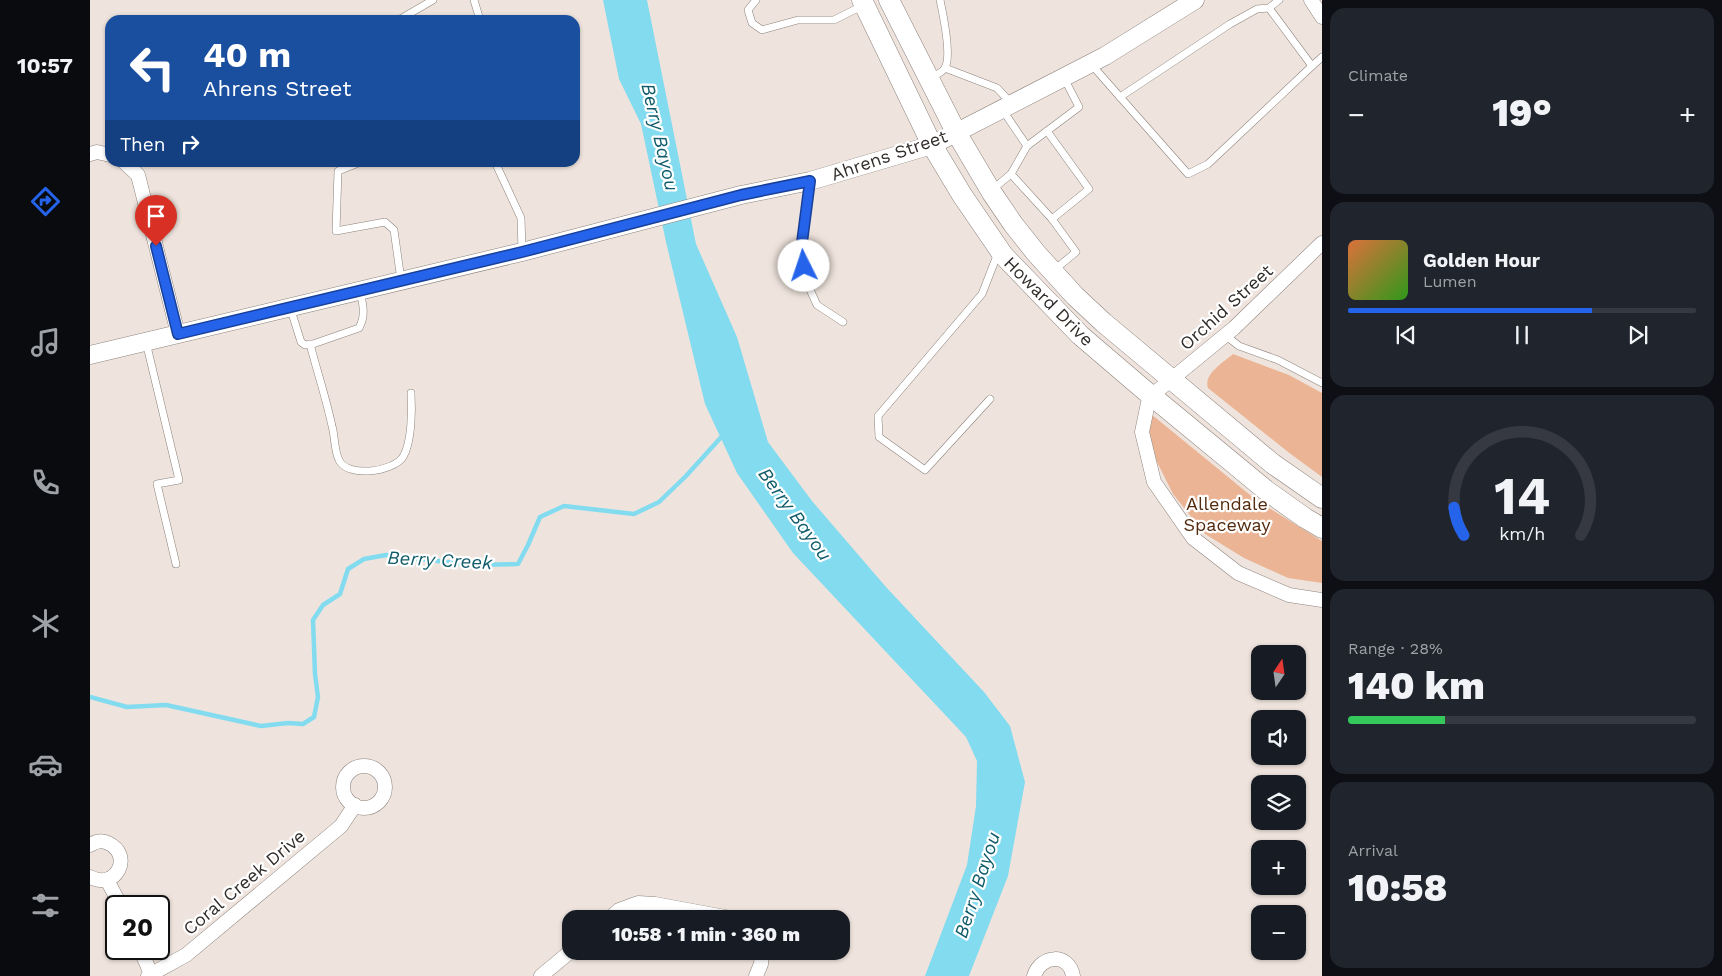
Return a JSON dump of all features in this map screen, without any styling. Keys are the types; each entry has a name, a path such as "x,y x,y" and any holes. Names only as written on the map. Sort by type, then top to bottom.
{"main road":[{"name":"Howard Drive","path":"889,0 937,73 956,132 1013,224 1053,272 1104,322 1273,464 1322,498"},
{"name":"Howard Drive","path":"864,2 932,144 962,195 1000,250 1035,290 1080,335 1267,491 1322,528"}],"street":[{"name":"Ahrens Street","path":"90,355 522,252 741,195 810,181 932,144 1091,64 1195,0"},
{"path":"1311,0 1322,17"},
{"path":"90,154 97,152 105,154"},
{"path":"129,167 138,175 178,334"},
{"name":"Orchid Street","path":"1151,396 1225,335 1322,243"},
{"path":"1151,396 1142,432 1154,482 1192,538 1238,573 1289,595 1322,600"},
{"name":"Coral Creek Drive","path":"150,976 186,955 340,826 355,805"},
{"path":"90,845 95,842 106,841 115,846 120,855 121,866 116,875 107,880 96,881 90,877"},
{"path":"107,880 116,895"},
{"path":"619,910 638,903 687,910"},
{"path":"541,976 562,958"},
{"path":"1034,976 1038,965 1048,960 1058,959 1068,964 1073,976"},
{"path":"144,960 150,976"},
{"path":"756,976 761,960"}],"lane":[{"path":"407,15 433,0"},
{"path":"474,0 478,15"},
{"path":"756,0 748,10 752,22 762,30 798,20 834,20 864,2"},
{"path":"940,0 946,23 947,59 937,73 997,88 1027,146"},
{"path":"1120,97 1230,24 1257,9 1269,8 1279,0"},
{"path":"1269,8 1312,66"},
{"path":"1091,64 1188,174 1208,164 1322,57"},
{"path":"991,190 1011,174 1027,146 1079,107 1063,78"},
{"path":"1047,131 1089,189 1052,219"},
{"path":"337,167 336,232 385,222 394,230 401,281"},
{"path":"338,171 348,167"},
{"path":"497,167 521,218 522,252"},
{"path":"1011,174 1052,219 1076,252 1053,272"},
{"path":"810,181 801,250 807,283 817,305 843,322"},
{"path":"990,399 925,470 879,437 878,416 982,294 1000,250"},
{"path":"290,307 297,335 305,345 310,344 359,328 364,313 360,291"},
{"path":"1225,335 1239,346 1278,360 1322,383"},
{"path":"146,341 178,480 157,484 176,564"},
{"path":"310,344 333,427 339,460 347,468 360,471 379,470 396,465 404,456 412,418 411,393"}],"green space":[{"name":"Allendale Spaceway","path":"1233,354 1289,375 1322,393 1322,477 1208,388 1207,383 1211,373"},
{"name":"Allendale Spaceway","path":"1151,414 1255,499 1322,541 1322,583 1288,578 1244,558 1205,534 1173,494 1156,460 1147,436"}],"water":[{"name":"Berry Bayou","path":"603,0 647,0 696,244 737,337 768,442 812,501 886,587 984,692 1010,726 1025,782 1008,876 969,976 925,976 967,865 976,806 977,761 966,737 793,553 737,473 705,404 666,242 641,124 619,79"}],"waterway":[{"name":"Berry Creek","path":"90,697 127,707 166,705 261,726 288,723 303,724 314,717 318,697 315,674 313,620 323,605 340,594 348,569 364,559 386,555 473,565 518,564 540,517 564,506 634,514 659,502 686,476 724,434"}],"route":[{"path":"156,246 178,334 522,252 741,195 810,181 801,250 804,266"}]}
